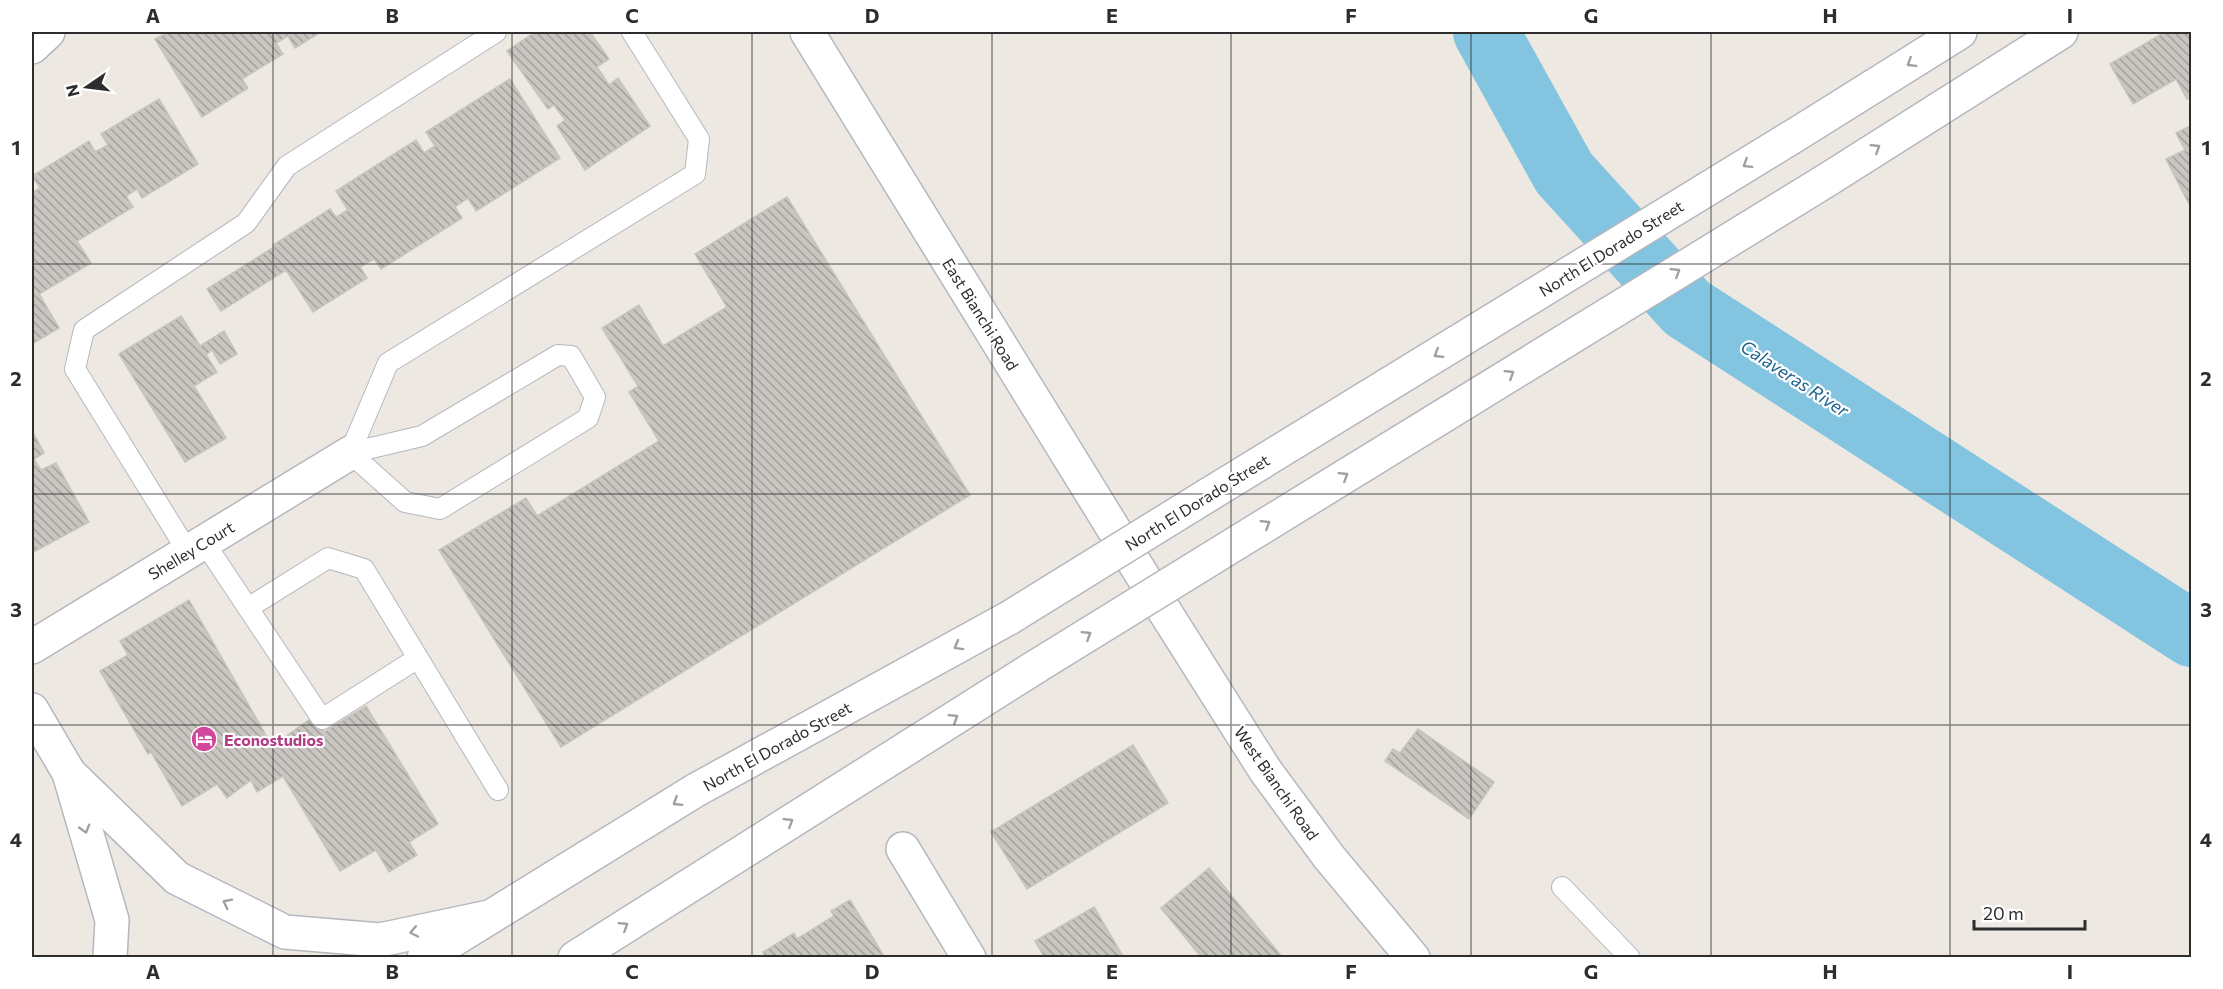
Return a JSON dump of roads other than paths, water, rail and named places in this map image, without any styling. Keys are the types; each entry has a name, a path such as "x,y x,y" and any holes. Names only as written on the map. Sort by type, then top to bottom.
{"main road":[{"path":"32,47 48,32"},
{"name":"East Bianchi Road","path":"807,32 1155,596"},
{"name":"North El Dorado Street","path":"424,957 696,790 1009,618 1960,32"},
{"path":"574,957 1037,666 1827,180 2061,32"},
{"name":"Shelley Court","path":"32,647 350,453"},
{"name":"West Bianchi Road","path":"1155,596 1265,770 1329,857 1413,957"},
{"path":"32,711 69,772 177,878 285,932 380,940 492,916"},
{"path":"69,772 112,920 110,957"},
{"path":"903,849 969,957"}],"lane":[{"path":"418,658 322,719 248,608 196,547 75,369 84,330 246,223 287,166 496,32"},
{"path":"350,453 388,363 695,174 699,139 632,32"},
{"path":"558,355 571,356 595,397 588,418 440,509 405,502 350,453 422,436 558,355"},
{"path":"248,608 328,558 364,569 498,790"},
{"path":"1562,887 1630,957"}],"waterway":[{"name":"Calaveras River","path":"1486,32 1564,173 1687,308 2192,634"}],"place":[{"name":"Econostudios","path":"204,739"}]}
